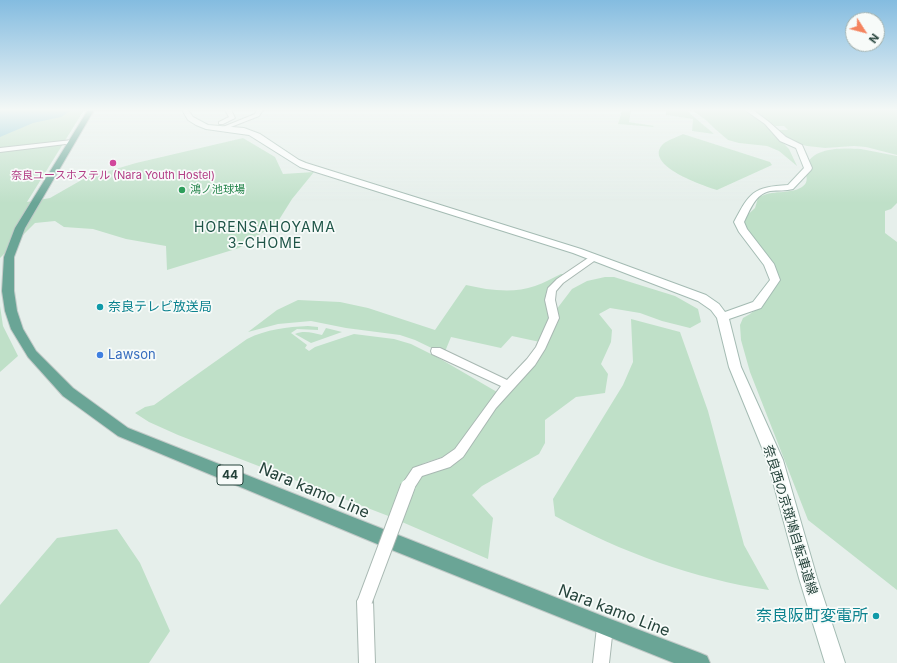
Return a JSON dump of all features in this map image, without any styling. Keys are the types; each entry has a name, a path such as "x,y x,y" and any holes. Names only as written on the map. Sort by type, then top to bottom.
{"main road":[{"name":"Nara kamo Line","path":"73,141 20,228 9,257 8,291 11,311 17,330 26,346 68,392 123,432 605,627 672,658 700,663"},
{"path":"265,141 296,162 303,165 594,257 702,298 715,307 722,317 757,305 776,280 769,264 742,230 739,222 752,197 761,190 790,187 808,168 799,147 787,141"},
{"name":"奈良西の京斑鳩自転車道線","path":"722,317 735,367 775,460 808,578 835,663"}],"street":[{"path":"0,151 71,144"},
{"path":"367,663 365,600 408,486 418,472 446,463 459,453 492,405 508,385 531,362 550,330 554,318 550,300 551,290 560,281 594,257"},
{"path":"436,351 508,385"},
{"path":"601,663 605,627"}],"green space":[{"path":"0,141 65,141 27,202 50,198 85,178 136,163 230,141 248,141 275,157 283,174 314,172 292,199 277,223 239,248 167,270 166,246 126,239 93,229 64,227 55,221 35,223 0,258"},
{"path":"668,141 705,141 770,162 772,165 717,190 689,179 667,167 661,159 659,152 663,144"},
{"path":"731,141 781,141 789,149 797,166 779,151 767,146"},
{"path":"790,141 897,141 897,155 866,147 854,146 825,148"},
{"path":"846,148 861,149 897,156 897,203 891,209 885,211 885,233 897,242 897,590 808,520 750,372 741,340 740,325 743,318 765,301 773,291 779,278 773,263 741,221 755,208 758,198 763,195 792,191 805,185 807,180 806,167 809,160 815,155 829,150"},
{"path":"564,274 549,288 551,320 540,342 512,336 501,348 451,337 444,354 415,340 400,335 346,328 311,321 278,324 248,332 277,310 298,300 340,302 368,308 435,330 466,285 492,290 518,290 538,285"},
{"path":"605,277 614,277 675,296 698,309 701,322 690,328 662,321 640,313 610,308 599,314 612,330 611,342 601,364 608,374 605,393 576,397 545,420 545,443 539,454 482,486 472,495 493,518 488,559 402,522 417,480 421,475 441,469 478,428 546,342 558,322 556,310 572,289 587,281"},
{"path":"0,306 3,326 18,356 0,372"},
{"path":"631,319 680,332 708,411 744,545 769,590 713,579 659,562 606,541 555,516 553,499 623,385 633,362"},
{"path":"308,326 318,327 318,330 297,329 291,333 307,345 305,348 309,351 315,347 354,334 394,339 411,344 437,357 497,392 476,419 458,446 445,456 424,463 413,469 391,517 178,435 149,422 135,413 145,407 154,405 247,339 277,329"},
{"path":"326,328 342,332 311,343 295,334 305,332 322,335"},
{"path":"117,529 140,563 170,631 149,663 0,663 0,605 57,538"}],"place":[{"name":"奈良ユースホステル (Nara Youth Hostel)","path":"113,163"},
{"name":"鴻ノ池球場","path":"182,190"},
{"name":"奈良テレビ放送局","path":"100,307"},
{"name":"Lawson","path":"100,355"},
{"name":"奈良阪町変電所","path":"876,616"}],"district":[{"name":"HORENSAHOYAMA 3-CHOME","path":"265,236"}]}
